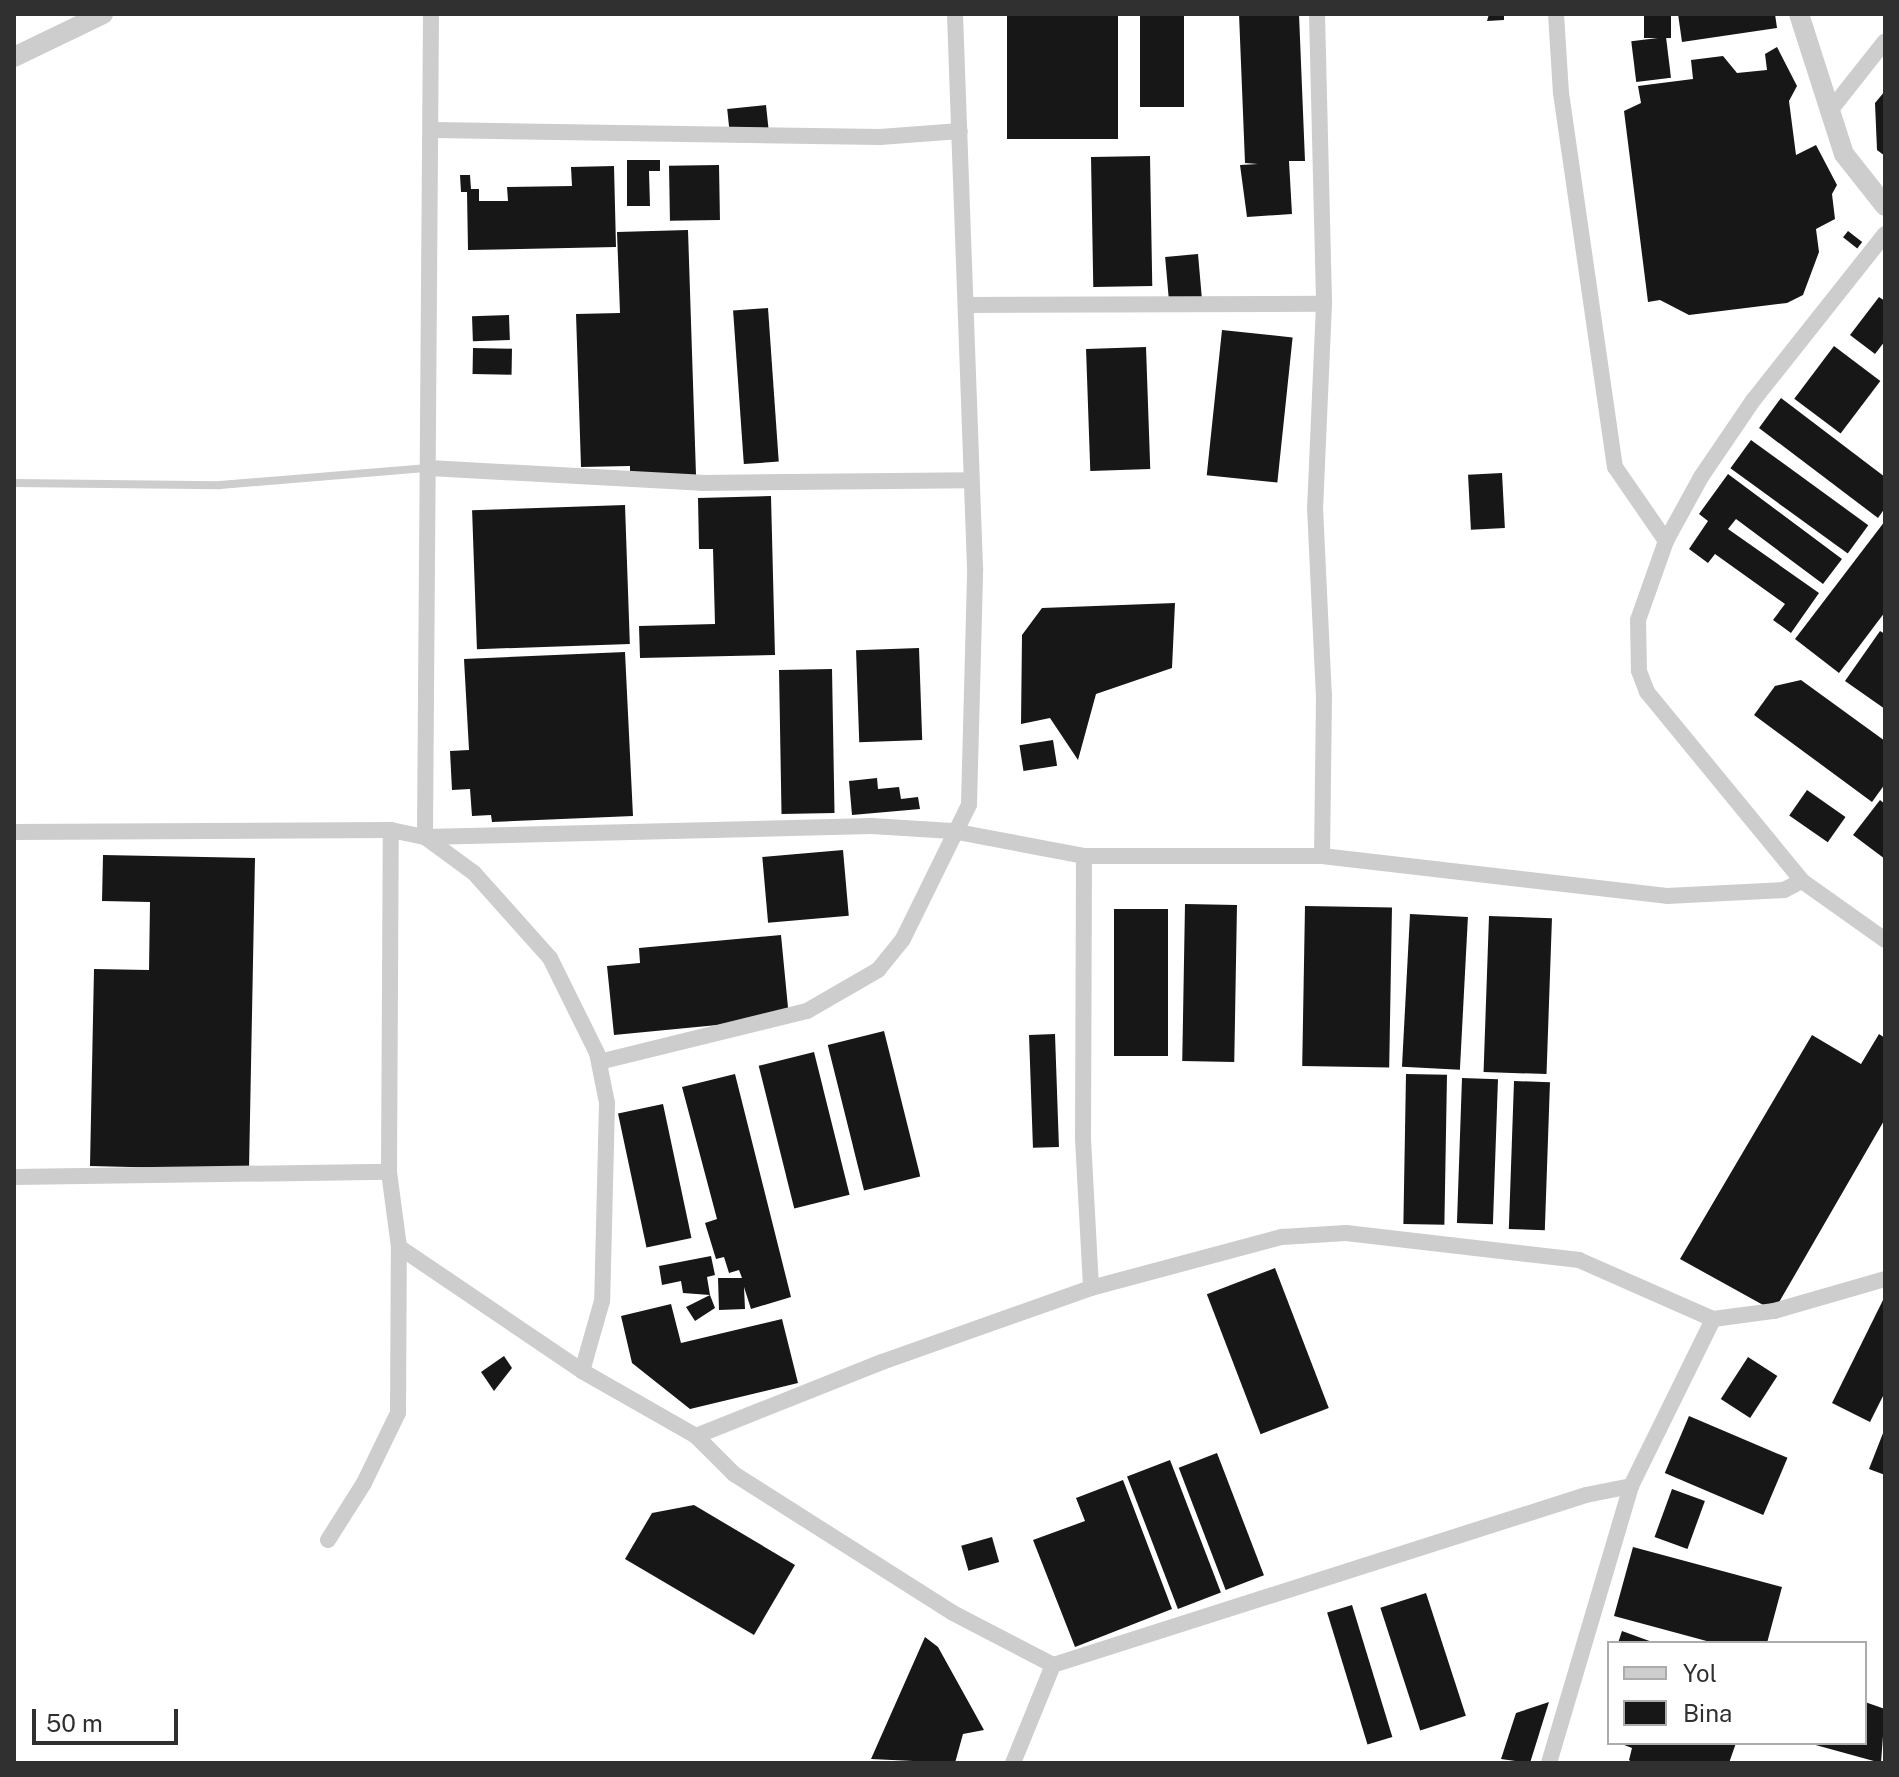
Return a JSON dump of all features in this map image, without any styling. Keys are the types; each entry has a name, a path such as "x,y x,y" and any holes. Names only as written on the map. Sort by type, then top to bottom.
{"street":[{"path":"14,57 103,14"},
{"path":"425,837 434,130 431,14"},
{"path":"599,1062 807,1011 878,970 903,939 952,831 969,805 975,568 970,480 969,305 955,14"},
{"path":"1317,14 1324,304 1315,507 1324,695 1322,856"},
{"path":"1556,14 1561,93 1615,467 1666,541"},
{"path":"1799,14 1844,154 1885,206"},
{"path":"1829,112 1885,41"},
{"path":"434,130 880,137 960,131"},
{"path":"1885,234 1754,399 1701,477 1666,541 1638,620 1639,671 1647,692 1802,881 1885,940"},
{"path":"969,305 1324,304"},
{"path":"429,468 702,483 970,480"},
{"path":"14,832 391,830 425,837 872,826 952,831 1084,856 1322,856 1667,896 1784,890 1802,881"},
{"path":"328,1540 364,1483 398,1413 399,1247 389,1172 391,830"},
{"path":"425,837 474,873 524,925 550,958 599,1062 607,1103 602,1301 582,1371"},
{"path":"1084,856 1083,1139 1091,1288"},
{"path":"14,1177 389,1172"},
{"path":"696,1436 882,1362 1091,1288 1282,1237 1346,1233 1579,1260 1713,1319 1774,1311 1885,1279"},
{"path":"399,1247 582,1371 696,1436 734,1474 953,1613 1053,1665 1586,1495 1631,1486"},
{"path":"1549,1763 1631,1486 1713,1319"},
{"path":"1013,1763 1053,1665"}],"lane":[{"path":"14,483 220,485 429,468"}],"building":[{"path":"1007,14 1118,14 1118,139 1007,139"},
{"path":"1140,14 1184,14 1184,107 1140,107"},
{"path":"1239,14 1299,14 1305,161 1289,161 1292,214 1247,217 1240,165 1258,164 1245,163"},
{"path":"1489,14 1504,14 1504,20 1487,21"},
{"path":"1644,14 1671,14 1671,38 1644,38"},
{"path":"1678,14 1775,14 1777,28 1682,42"},
{"path":"1666,37 1671,78 1636,82 1631,41"},
{"path":"1777,47 1797,86 1789,101 1796,155 1816,145 1837,185 1832,194 1835,219 1816,229 1819,252 1803,295 1787,303 1689,315 1660,300 1648,302 1624,111 1641,103 1638,86 1693,79 1691,60 1723,56 1737,73 1767,70 1765,54"},
{"path":"1885,91 1885,156 1877,150 1875,103"},
{"path":"766,105 769,132 730,136 727,109"},
{"path":"1150,156 1152,286 1093,287 1091,157"},
{"path":"627,160 660,160 660,171 649,171 650,206 627,206"},
{"path":"719,165 720,220 670,221 669,166"},
{"path":"614,166 616,247 468,250 467,192 461,192 460,175 470,175 471,189 479,189 479,201 508,201 507,187 572,186 571,167"},
{"path":"688,230 696,475 630,477 630,466 581,467 576,314 620,313 617,232"},
{"path":"1848,231 1862,242 1857,248 1843,237"},
{"path":"1198,254 1202,302 1169,305 1165,257"},
{"path":"1879,297 1885,301 1885,341 1875,354 1850,335"},
{"path":"768,308 779,462 744,464 733,310"},
{"path":"509,315 510,340 473,341 472,316"},
{"path":"1222,330 1293,337 1277,483 1207,475"},
{"path":"1834,346 1880,381 1841,434 1794,399"},
{"path":"1146,347 1150,469 1090,471 1086,349"},
{"path":"473,348 512,349 512,375 473,374"},
{"path":"1781,398 1885,477 1885,508 1878,518 1759,428"},
{"path":"1751,440 1868,525 1848,554 1730,468"},
{"path":"1502,473 1505,528 1471,530 1468,475"},
{"path":"1728,474 1842,559 1823,584 1736,519 1728,529 1819,593 1791,633 1773,620 1785,604 1715,554 1708,563 1689,549 1708,521 1699,514"},
{"path":"771,496 775,655 640,658 639,626 715,624 713,549 699,549 698,498"},
{"path":"625,505 630,644 477,649 472,510"},
{"path":"1885,521 1885,612 1839,673 1795,639"},
{"path":"1175,603 1172,668 1096,694 1078,760 1050,718 1021,724 1022,635 1042,608"},
{"path":"1880,631 1885,634 1885,709 1845,681"},
{"path":"919,648 922,740 859,742 856,650"},
{"path":"625,652 633,816 492,822 491,815 472,816 470,789 452,790 450,751 469,750 464,659"},
{"path":"832,669 835,813 782,814 779,670"},
{"path":"1801,680 1885,741 1885,784 1872,802 1754,715 1775,686"},
{"path":"1053,740 1057,766 1023,771 1019,745"},
{"path":"877,778 878,789 899,787 901,799 918,797 920,809 852,815 849,781"},
{"path":"1807,790 1846,817 1828,842 1789,815"},
{"path":"1880,800 1885,804 1885,859 1853,835"},
{"path":"843,850 849,916 768,923 762,857"},
{"path":"103,855 255,858 249,1170 90,1166 94,969 149,970 150,902 102,901"},
{"path":"1185,904 1237,905 1234,1062 1182,1061"},
{"path":"1305,906 1392,908 1389,1067 1302,1066"},
{"path":"1114,909 1168,909 1168,1056 1114,1056"},
{"path":"1410,914 1468,917 1460,1070 1402,1067"},
{"path":"1489,916 1552,918 1547,1074 1484,1072"},
{"path":"781,935 789,1018 614,1035 607,966 640,963 639,948"},
{"path":"884,1031 920,1177 864,1191 828,1045"},
{"path":"1055,1034 1059,1147 1033,1148 1029,1035"},
{"path":"1879,1034 1885,1038 1885,1119 1774,1311 1680,1259 1812,1035 1861,1064"},
{"path":"814,1052 850,1195 794,1208 759,1066"},
{"path":"735,1074 791,1297 751,1309 744,1287 745,1309 719,1310 718,1278 742,1278 739,1270 729,1273 724,1257 716,1259 705,1223 717,1219 682,1087"},
{"path":"1406,1074 1447,1075 1444,1225 1403,1224"},
{"path":"1462,1078 1498,1079 1493,1224 1457,1223"},
{"path":"1514,1081 1550,1082 1545,1230 1509,1229"},
{"path":"663,1104 691,1238 646,1248 618,1114"},
{"path":"711,1256 715,1275 707,1277 710,1295 683,1293 681,1281 662,1285 659,1266"},
{"path":"1275,1268 1329,1408 1261,1434 1207,1294"},
{"path":"710,1295 715,1308 695,1321 686,1307"},
{"path":"1885,1296 1885,1392 1870,1422 1832,1403"},
{"path":"671,1304 681,1343 782,1319 798,1383 690,1409 632,1363 621,1316"},
{"path":"504,1356 512,1368 494,1391 481,1372"},
{"path":"1748,1357 1777,1376 1750,1418 1721,1399"},
{"path":"1689,1416 1787,1458 1763,1515 1665,1473"},
{"path":"1885,1428 1885,1475 1869,1469"},
{"path":"1217,1453 1264,1575 1226,1590 1179,1468"},
{"path":"1170,1460 1221,1593 1178,1609 1127,1476"},
{"path":"1123,1480 1172,1609 1075,1647 1033,1540 1085,1521 1076,1498"},
{"path":"1672,1489 1705,1501 1687,1549 1655,1537"},
{"path":"694,1505 795,1565 754,1635 625,1559 652,1513"},
{"path":"992,1537 999,1562 968,1571 961,1546"},
{"path":"1633,1547 1782,1587 1768,1641 1707,1641 1614,1616"},
{"path":"1426,1593 1466,1716 1420,1731 1380,1608"},
{"path":"1352,1605 1392,1737 1367,1745 1327,1613"},
{"path":"1622,1631 1650,1641 1619,1641"},
{"path":"925,1637 938,1647 984,1730 963,1734 955,1763 871,1759"},
{"path":"1549,1702 1530,1763 1501,1759 1516,1713"},
{"path":"1867,1703 1885,1709 1881,1763 1816,1745 1867,1745"},
{"path":"1624,1745 1735,1745 1729,1763 1633,1763 1629,1760 1632,1748"}]}
